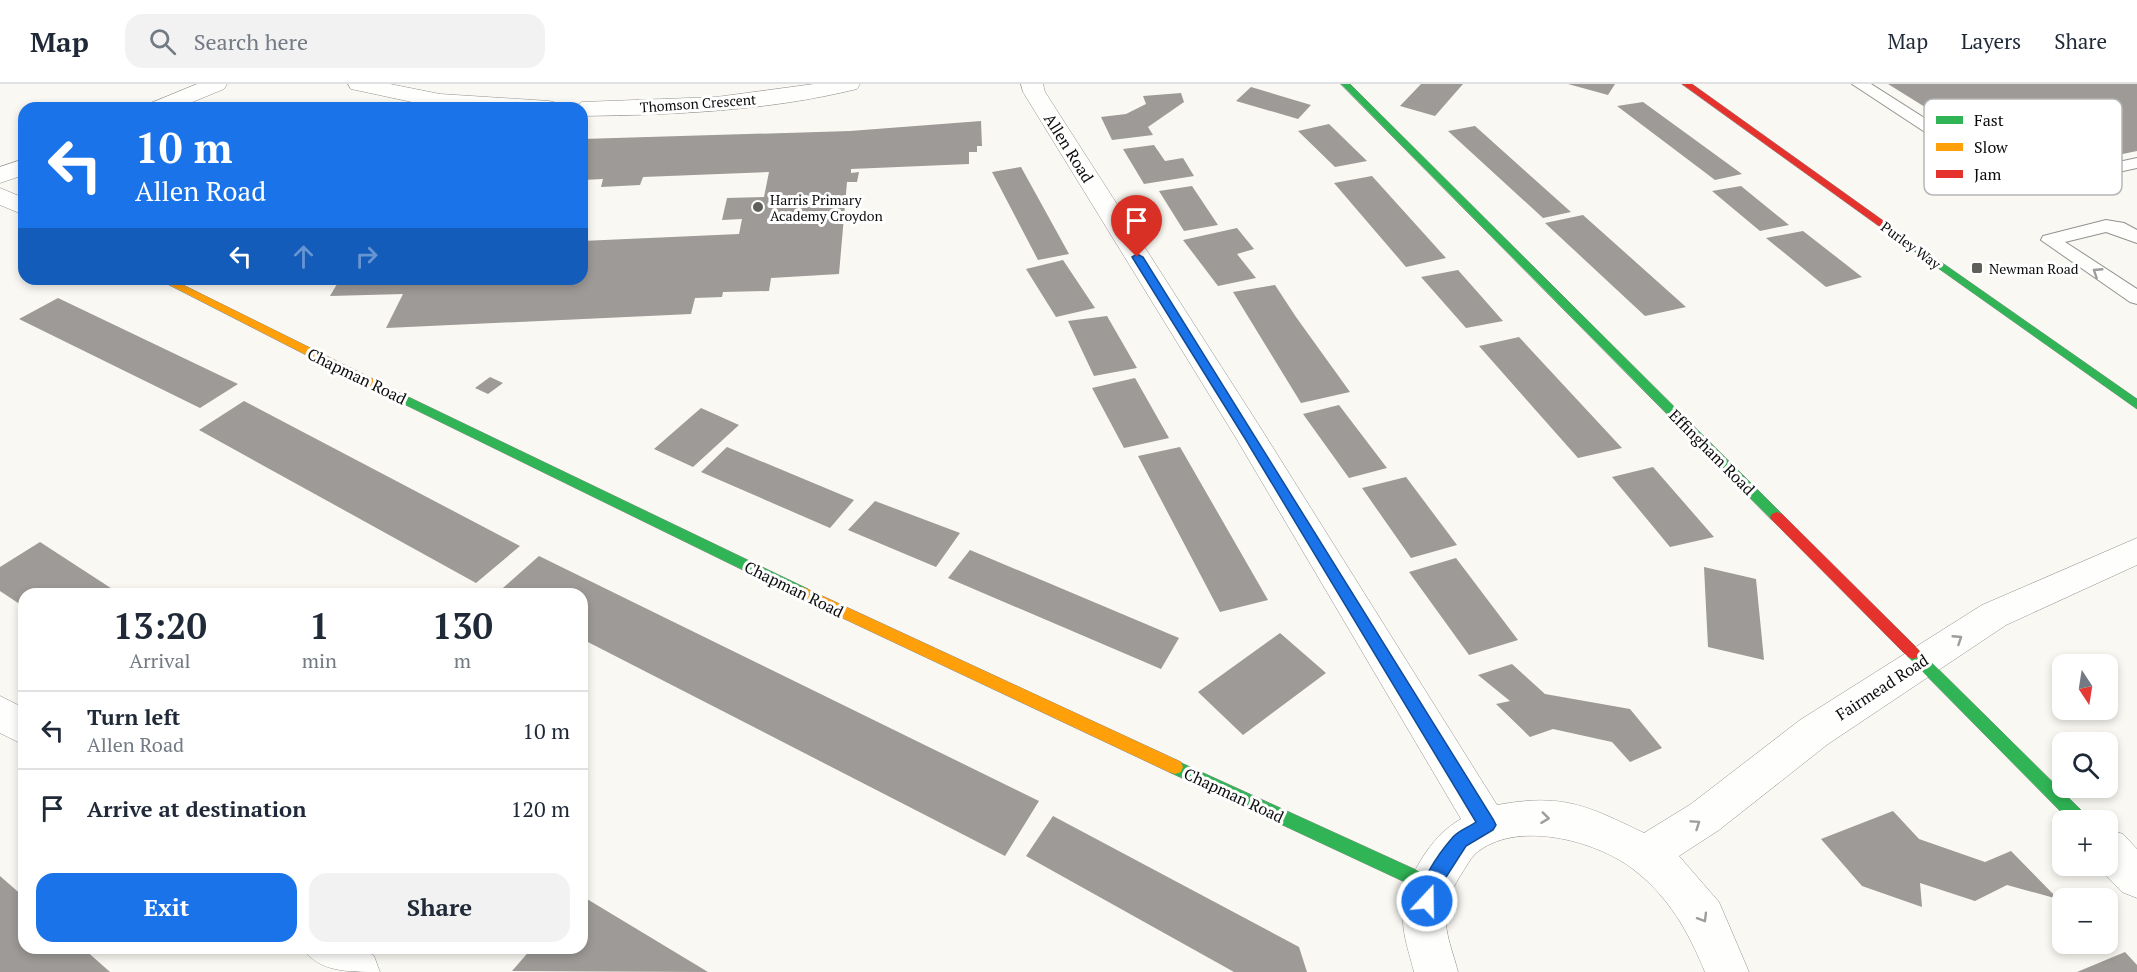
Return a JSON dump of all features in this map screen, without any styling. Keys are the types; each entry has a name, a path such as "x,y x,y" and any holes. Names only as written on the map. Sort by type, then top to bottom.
{"main road":[{"name":"Effingham Road","path":"1345,84 2070,810"},
{"name":"Purley Way","path":"1686,84 2137,405"},
{"name":"Chapman Road","path":"176,285 306,352 794,589 1430,885"}],"street":[{"path":"173,102 216,84"},
{"path":"359,84 440,101 456,102"},
{"name":"Thomson Crescent","path":"588,109 666,107 738,101 849,84"},
{"name":"Allen Road","path":"1032,84 1044,108 1249,434 1487,825"},
{"path":"0,176 18,168"},
{"path":"0,195 18,205"},
{"name":"Fairmead Road","path":"1646,854 1705,818 1814,732 1994,615 2137,551"},
{"path":"0,712 18,725"},
{"path":"1436,972 1425,917 1430,885 1460,841 1487,825 1531,817 1579,822 1646,854 1669,874 1704,917 1727,972"},
{"path":"2118,858 2137,878"},
{"path":"333,954 358,972"}],"lane":[{"path":"1860,84 1924,125"},
{"path":"2122,166 2137,163"},
{"path":"2137,237 2116,227 2106,226 2050,240 2137,298"}],"building":[{"path":"1421,84 1463,84 1435,116 1400,106"},
{"path":"1568,84 1615,84 1608,95"},
{"path":"1888,84 2137,84 2137,151 2122,154 2122,99 1924,99 1924,106"},
{"path":"1251,87 1311,105 1298,119 1236,101"},
{"path":"1181,93 1184,102 1148,127 1153,135 1112,140 1101,117 1126,114 1146,104 1143,96"},
{"path":"1643,102 1742,174 1715,180 1617,106"},
{"path":"981,121 982,146 977,146 977,152 969,152 969,164 851,169 851,173 859,172 857,182 847,182 839,274 771,278 769,291 723,292 722,297 695,298 691,314 386,328 403,294 330,296 336,285 588,285 588,241 739,234 742,219 722,220 727,198 764,197 769,172 643,177 640,185 601,187 603,179 588,180 588,139 850,131"},
{"path":"1329,124 1367,161 1335,167 1298,131"},
{"path":"1475,126 1571,212 1543,218 1448,131"},
{"path":"1154,145 1165,161 1183,158 1194,176 1144,184 1123,149"},
{"path":"1021,167 1069,254 1038,260 992,172"},
{"path":"1372,176 1446,258 1406,267 1334,183"},
{"path":"1192,186 1218,225 1184,231 1159,191"},
{"path":"1741,186 1789,225 1760,231 1712,191"},
{"path":"1583,215 1686,307 1645,316 1545,223"},
{"path":"1237,228 1254,249 1237,254 1256,278 1218,286 1183,240"},
{"path":"1803,231 1862,277 1826,287 1766,238"},
{"path":"1063,260 1095,308 1056,317 1026,269"},
{"path":"1458,270 1503,321 1466,328 1421,277"},
{"path":"1275,285 1350,392 1301,403 1233,292"},
{"path":"58,298 238,384 200,408 19,319"},
{"path":"1107,316 1137,368 1094,376 1068,321"},
{"path":"1519,337 1622,448 1578,458 1479,346"},
{"path":"490,377 503,383 488,394 475,388"},
{"path":"1135,378 1169,438 1124,448 1092,388"},
{"path":"244,401 520,546 476,583 199,430"},
{"path":"1339,405 1387,468 1349,478 1303,414"},
{"path":"701,408 739,425 693,467 654,449"},
{"path":"727,447 854,500 830,528 701,472"},
{"path":"1180,447 1268,600 1220,612 1138,456"},
{"path":"1653,467 1714,537 1670,547 1612,477"},
{"path":"1406,477 1457,545 1411,558 1362,488"},
{"path":"875,501 960,533 936,567 848,530"},
{"path":"40,542 111,588 18,588 18,603 0,591 0,567"},
{"path":"970,550 1179,638 1161,669 948,578"},
{"path":"539,556 1039,801 1005,856 588,642 588,588 503,588"},
{"path":"1456,558 1518,640 1469,655 1409,572"},
{"path":"1704,567 1756,579 1764,660 1708,647"},
{"path":"1280,633 1326,673 1243,735 1198,692"},
{"path":"1512,664 1545,694 1630,709 1662,748 1630,762 1612,742 1553,729 1530,737 1496,704 1510,701 1478,675"},
{"path":"1893,811 1919,839 1985,862 2011,851 2052,893 2052,897 2007,885 1975,901 1920,883 1922,907 1862,886 1821,839"},
{"path":"1053,816 1299,947 1307,972 1234,972 1026,856"},
{"path":"0,876 18,892 18,954 90,954 110,972 0,972"},
{"path":"588,900 708,972 512,971 527,954 588,954"},
{"path":"2125,952 2137,965 2137,972 2077,972"}],"traffic: fast":[{"path":"1345,84 1777,517"},
{"path":"1901,237 2137,405"},
{"path":"371,383 803,593"},
{"path":"1913,653 2070,810"},
{"path":"1175,767 1430,885"}],"traffic: slow":[{"path":"175,285 371,383"},
{"path":"803,593 1175,767"}],"traffic: jam":[{"path":"1686,84 1901,237"},
{"path":"1777,517 1913,653"}],"place":[{"name":"Harris Primary Academy Croydon","path":"758,207"},
{"name":"Newman Road","path":"1977,268"}],"route":[{"path":"1137,257 1249,434 1487,825 1460,841 1430,885 1427,901"}]}
